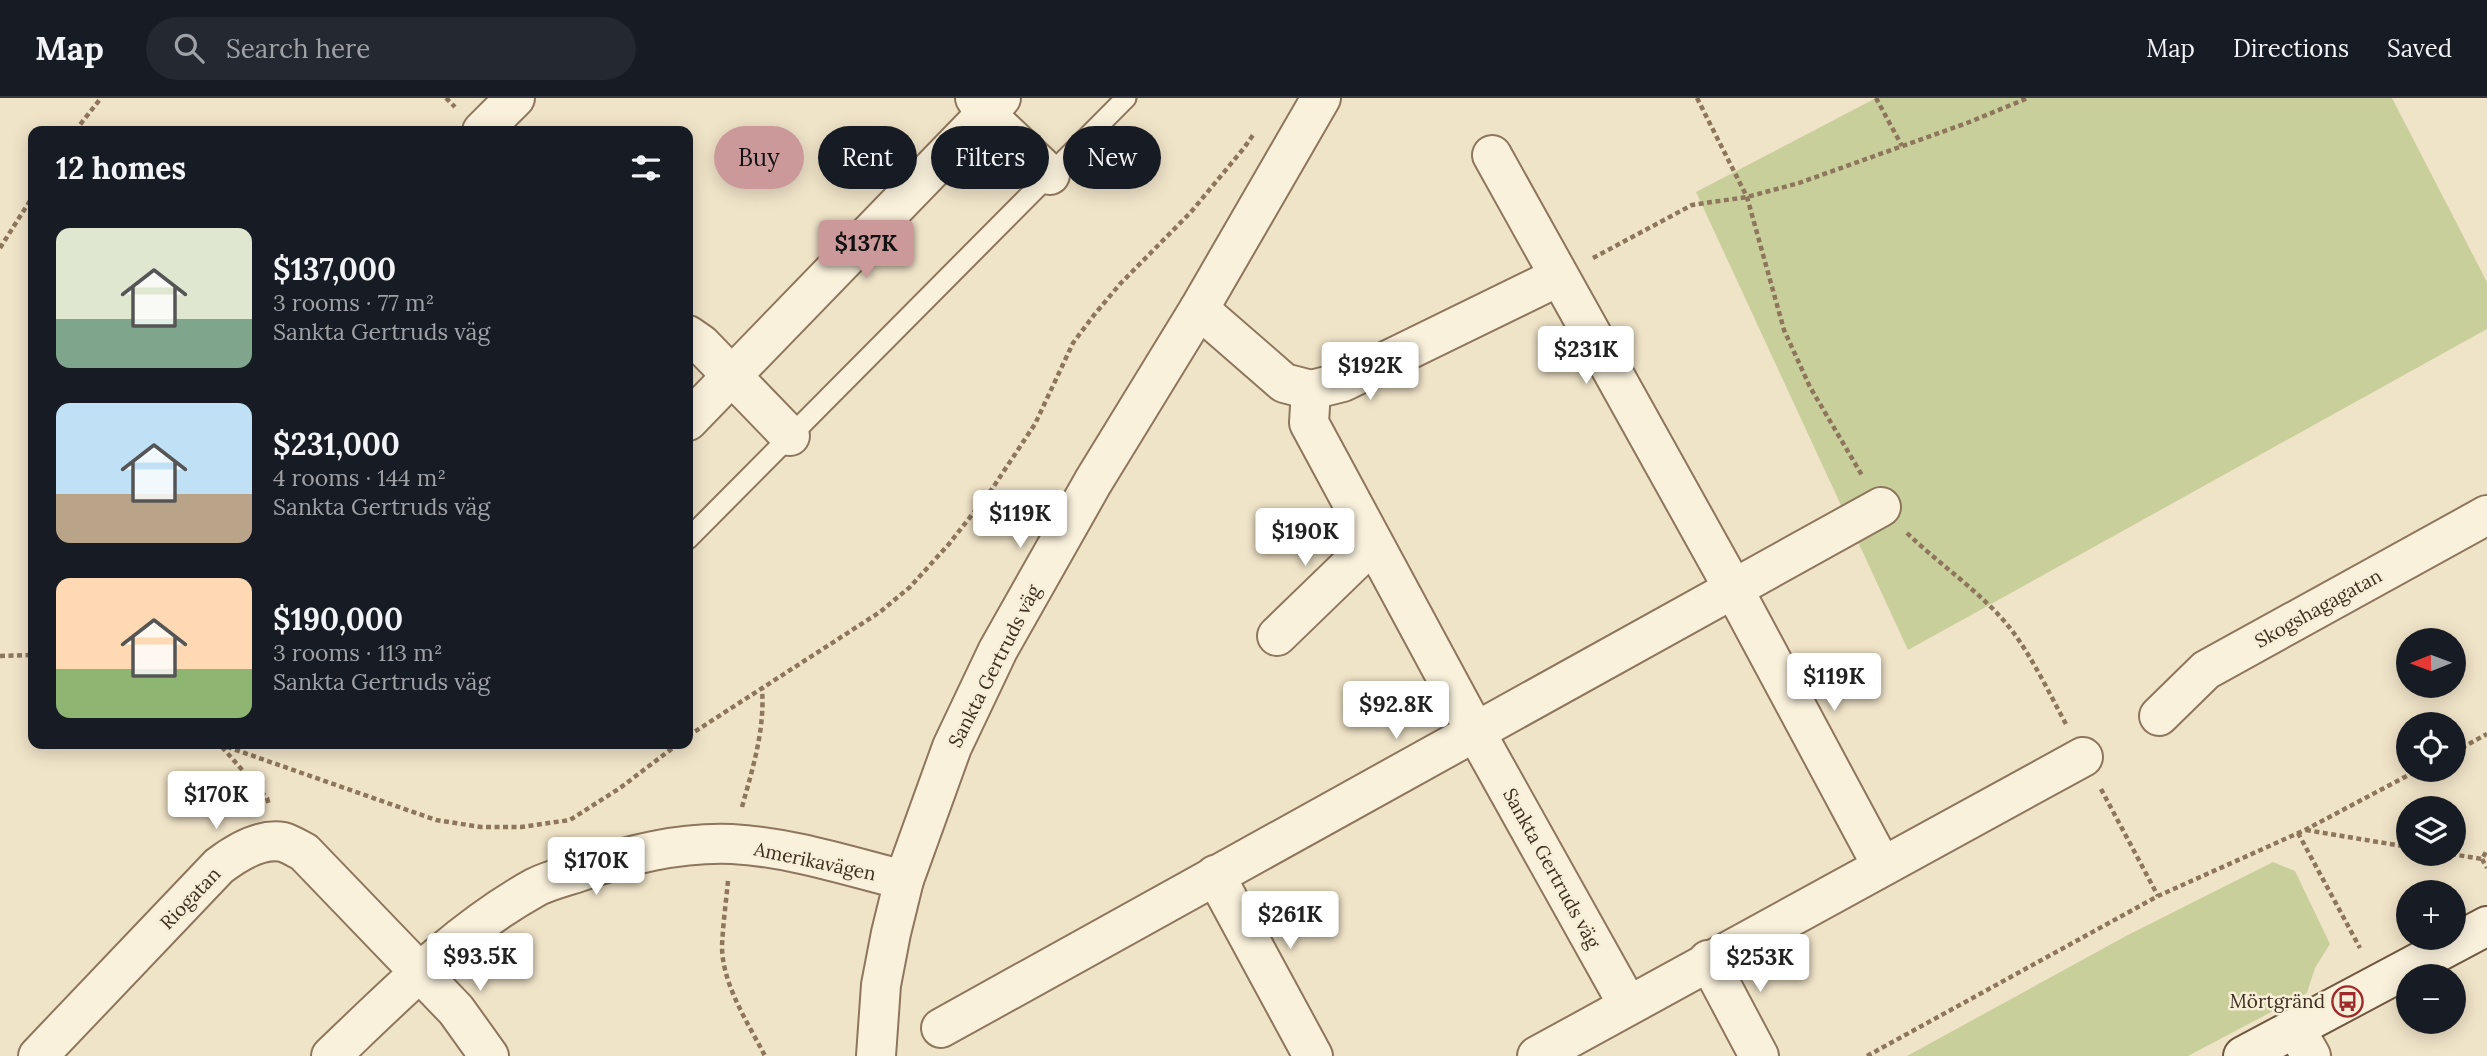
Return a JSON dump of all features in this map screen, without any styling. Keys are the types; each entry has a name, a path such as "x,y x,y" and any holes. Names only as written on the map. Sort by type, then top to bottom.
{"street":[{"path":"487,126 515,98"},
{"name":"Sankta Gertruds väg","path":"876,1056 881,985 904,880 952,747 998,650 1093,482 1199,309 1321,98"},
{"path":"693,416 987,103 1050,175"},
{"path":"1492,155 1733,588 1882,866"},
{"path":"1199,309 1284,383 1311,390 1343,382 1558,277"},
{"path":"693,338 790,436"},
{"name":"Sankta Gertruds väg","path":"1311,390 1309,423 1475,731 1628,1005"},
{"path":"941,1028 1881,507"},
{"name":"Skogshagagatan","path":"2159,716 2206,670 2487,515"},
{"path":"1277,636 1373,543"},
{"path":"1537,1056 2083,757"},
{"path":"282,842 304,852 456,1010 489,1056"},
{"name":"Riogatan","path":"38,1056 219,866 239,851 282,842"},
{"name":"Amerikavägen","path":"331,1056 420,972 497,911 538,886 646,851 732,844 790,851 904,880"},
{"path":"1215,875 1313,1056"},
{"path":"2243,1056 2303,1042 2487,926"},
{"path":"1708,960 1759,1056"}],"lane":[{"path":"693,534 1126,98"}],"path":[{"path":"79,126 101,98"},
{"path":"1876,98 1902,146"},
{"path":"1558,277 1692,205 1747,197 1799,183 2028,98"},
{"path":"693,733 880,612 910,587 992,489 1035,424 1073,343 1094,315 1208,191 1257,128"},
{"path":"0,248 28,204"},
{"path":"0,656 28,655"},
{"path":"2466,745 2487,734"},
{"path":"224,749 267,798 282,842"},
{"path":"234,749 436,820 481,827 521,827 570,820 620,788 671,749"},
{"path":"1867,1056 2158,896 2305,830 2396,782"},
{"path":"2305,830 2396,845"},
{"path":"2298,833 2360,948"},
{"path":"2482,859 2487,850"},
{"path":"2466,856 2482,859"},
{"path":"2482,859 2487,868"}],"green space":[{"path":"1876,98 2392,98 2487,282 2487,329 1908,650 1696,192"},
{"path":"2273,862 2295,871 2330,944 2315,968 2307,993 2188,1056 1907,1056 2126,936"}],"place":[{"name":"Mörtgränd","path":"2348,1001"}]}
